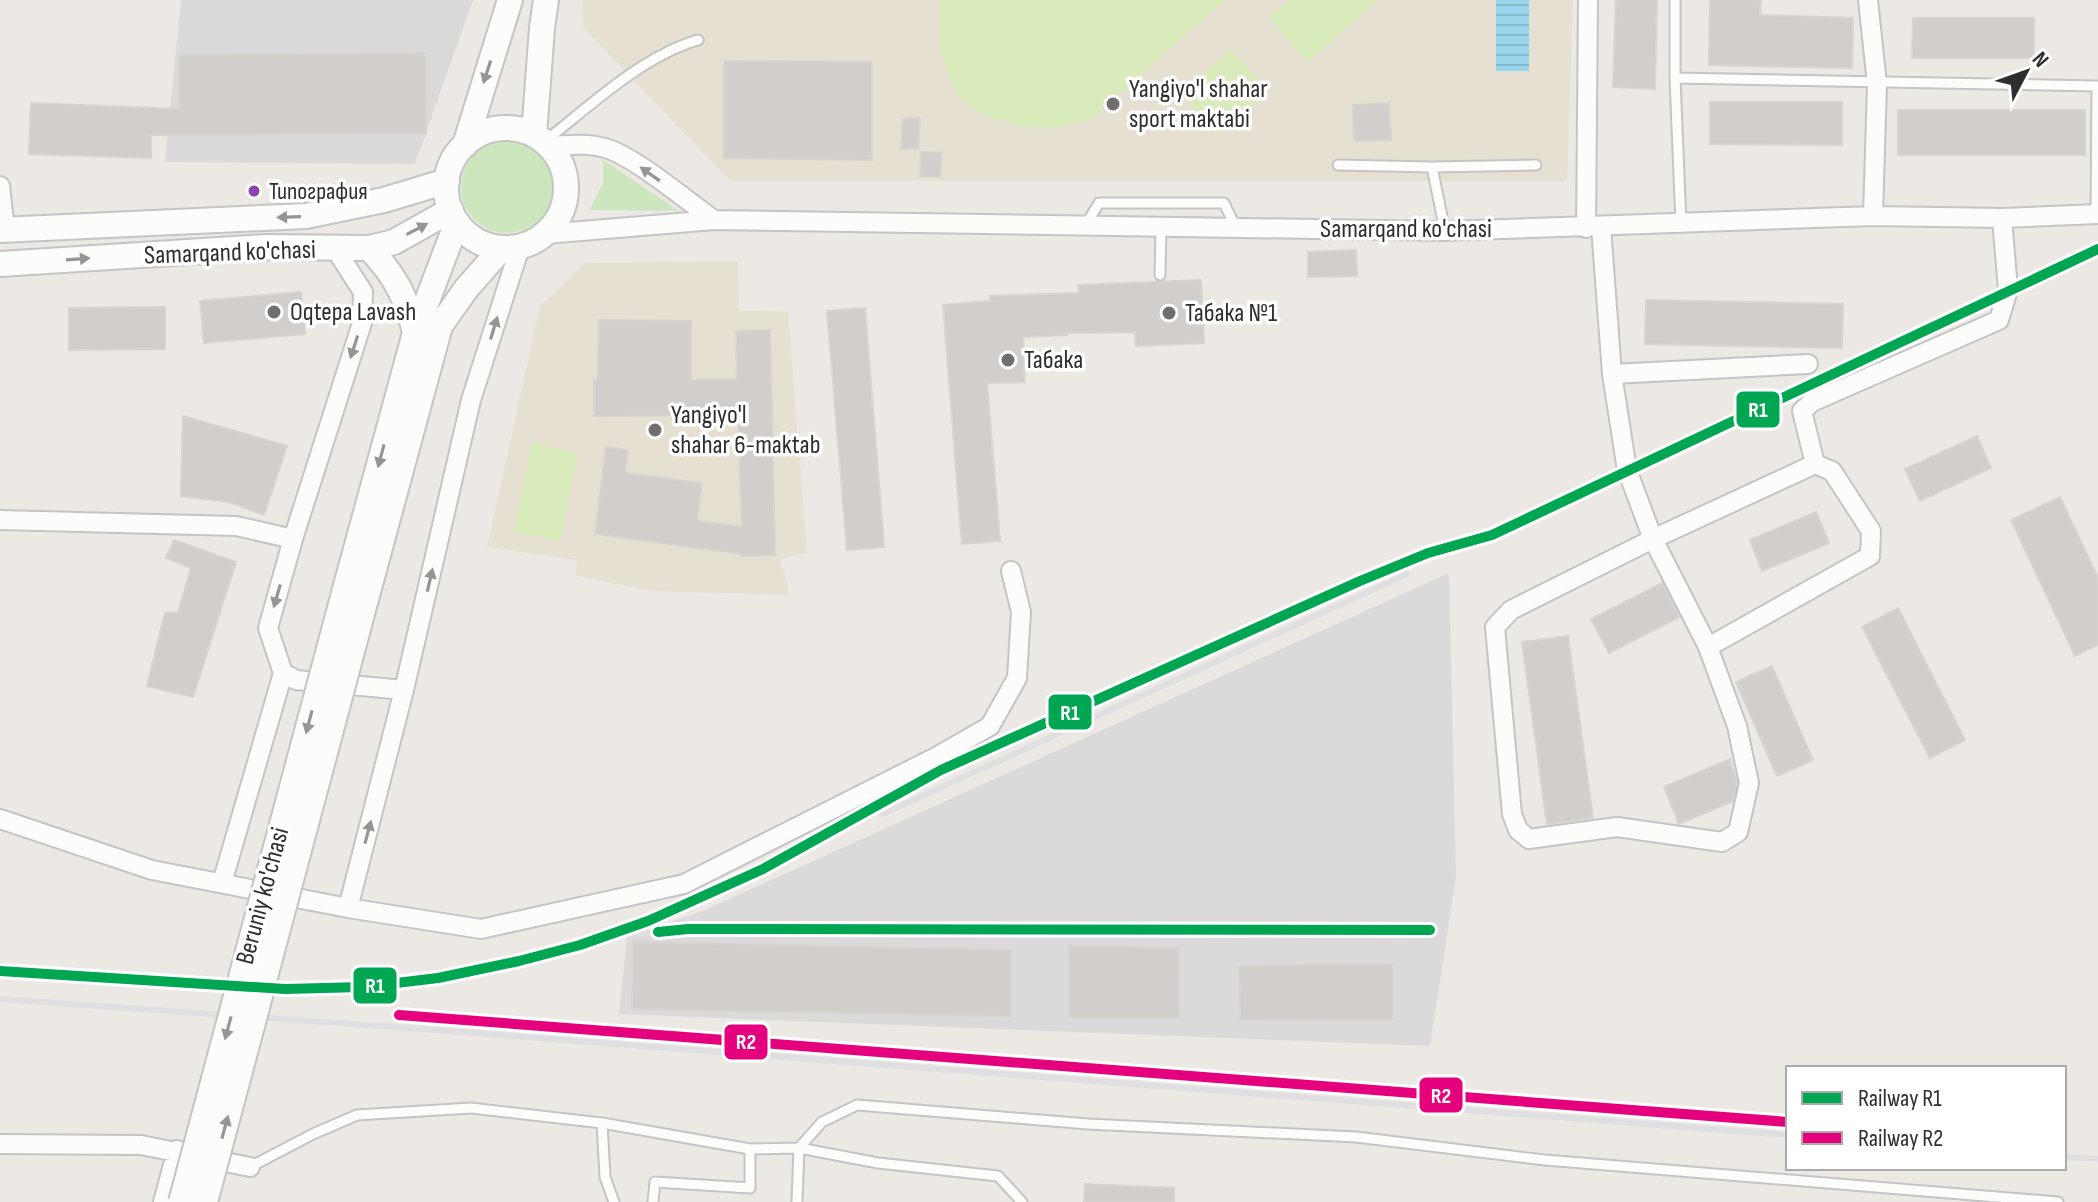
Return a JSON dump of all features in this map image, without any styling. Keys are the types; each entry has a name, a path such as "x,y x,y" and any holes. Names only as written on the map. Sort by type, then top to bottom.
{"main road":[{"path":"465,145 510,0"},
{"path":"543,141 542,28 546,0"},
{"path":"447,181 452,162 465,145 480,134 498,129 516,129 543,141 561,163 566,182 565,201 558,220 545,234"},
{"name":"Beruniy ko'chasi","path":"205,1202 355,596 415,333 454,216 447,181"},
{"name":"Samarqand ko'chasi","path":"2,230 306,216 384,200 447,181"},
{"path":"454,216 469,235 485,244 511,247"},
{"name":"Samarqand ko'chasi","path":"0,264 266,247 369,248 394,242 454,216"},
{"name":"Beruniy ko'chasi","path":"181,1202 355,596 440,326 466,289 511,247 545,234"},
{"path":"369,248 399,285 408,303 415,333"}],"street":[{"path":"1588,0 1594,228 1627,470 1653,539 1708,647 1737,726 1749,783 1738,832 1722,842 1617,827 1529,839 1518,830 1512,814 1495,627 1511,610 1653,539 1815,464 1832,471 1871,531 1870,556 1708,647"},
{"path":"1868,0 1877,84 1873,216"},
{"path":"543,141 607,148 644,169 714,220"},
{"path":"0,186 2,230"},
{"name":"Samarqand ko'chasi","path":"545,234 714,220 1445,231 1873,216 2002,218 2097,214"},
{"path":"1815,464 1802,411 1812,402 1999,320 2008,290 2002,218"},
{"path":"348,908 511,247"},
{"path":"222,883 283,673 268,628 362,323 363,292 336,250"},
{"path":"1612,374 1808,364"},
{"path":"0,520 236,526 293,539"},
{"path":"0,819 152,870 348,908 481,929 684,884 936,757 990,726 1017,678 1021,612 1011,571"},
{"path":"283,673 296,680 404,690"},
{"path":"0,1144 141,1145 250,1167"},
{"path":"163,1202 177,1150"}],"lane":[{"path":"1675,0 1681,224"},
{"path":"543,141 636,70 674,47 698,40"},
{"path":"1675,78 2097,86 2097,214"},
{"path":"1338,165 1536,165"},
{"path":"1432,167 1445,231"},
{"path":"1085,226 1099,203 1224,203 1236,228"},
{"path":"1160,275 1161,227"},
{"path":"797,1202 799,1148 822,1122 857,1105 1088,1124 1356,1137 1545,1160 2058,1202"},
{"path":"250,1167 357,1115 471,1108 602,1123 750,1149 799,1148 878,1163 998,1176 1022,1202"},
{"path":"602,1123 605,1177 614,1202"},
{"path":"653,1202 655,1182 750,1188 750,1149"}],"shaded area":[{"path":"181,0 473,0 415,164 165,162"},
{"name":"Yangiyo'l shahar sport maktabi","path":"582,0 1573,0 1567,181 730,181 583,27"},
{"name":"Yangiyo'l shahar 6-maktab","path":"738,261 739,310 788,312 807,553 780,559 790,595 652,591 576,576 577,560 487,547 540,306 585,263"},
{"path":"1449,573 1456,876 1430,1046 619,1014 627,937 703,911"}],"green space":[{"path":"939,0 1225,0 1090,120 1056,128 1025,127 994,119 970,107 956,93 944,63 939,37"},
{"path":"1289,0 1378,0 1308,62 1269,18"},
{"path":"1231,49 1268,90 1219,134 1182,93"},
{"path":"507,141 525,144 540,154 550,169 553,187 550,205 540,220 525,230 507,233 489,230 474,220 464,205 461,187 464,169 474,154 489,144"},
{"path":"603,160 679,211 589,210 603,184"},
{"path":"532,443 578,453 560,541 514,532"}],"water":[{"path":"1496,0 1529,0 1529,71 1496,71"}],"building":[{"path":"1616,0 1657,0 1655,89 1613,87"},
{"path":"1710,0 1761,0 1760,15 1853,18 1852,68 1709,65"},
{"path":"1913,18 2034,18 2034,58 1912,58"},
{"name":"Типография","path":"425,53 426,133 151,135 151,158 29,154 31,103 179,109 179,55"},
{"path":"724,61 872,62 872,160 724,158"},
{"path":"1710,102 1842,102 1842,145 1710,144"},
{"path":"1389,103 1391,140 1354,141 1353,105"},
{"path":"1898,110 2085,110 2085,155 1898,155"},
{"path":"920,118 918,148 901,149 903,119"},
{"path":"921,152 942,153 940,177 920,176"},
{"path":"1356,250 1357,276 1308,277 1308,252"},
{"path":"1201,280 1204,343 1136,346 1135,332 1023,337 1025,382 987,383 1000,541 962,544 943,305 990,301 990,296 1079,293 1078,285"},
{"path":"301,292 305,334 204,343 200,301"},
{"path":"1646,300 1843,304 1842,348 1645,344"},
{"path":"165,307 165,349 69,350 69,308"},
{"path":"865,308 884,547 847,550 827,311"},
{"path":"599,320 691,321 691,380 737,379 736,331 770,330 775,555 742,556 595,534 606,447 628,450 625,473 702,483 697,521 742,527 738,415 594,416"},
{"path":"183,416 287,446 264,515 229,502 181,496"},
{"path":"1977,436 1991,468 1920,501 1905,469"},
{"path":"2060,497 2098,578 2098,645 2075,656 2011,520"},
{"path":"1816,512 1829,543 1762,571 1750,540"},
{"path":"174,540 236,562 193,697 147,686 165,613 178,612 191,568 166,558"},
{"path":"1662,583 1679,617 1609,653 1591,619"},
{"path":"1898,608 1965,740 1930,758 1862,627"},
{"path":"1568,636 1593,818 1547,824 1522,642"},
{"path":"1772,666 1813,760 1777,776 1736,682"},
{"path":"1730,759 1737,783 1733,801 1679,824 1664,787"},
{"path":"633,942 1011,950 1010,1016 632,1009"},
{"path":"1069,946 1178,948 1179,1018 1070,1018"},
{"path":"1393,964 1393,1019 1240,1020 1239,966"},
{"path":"1085,1184 1174,1188 1174,1202 1084,1202"}],"railway":[{"path":"0,971 285,989 363,987 438,978 580,945 648,921 763,869 941,770 1360,581 1428,553 1492,535 2098,249"},
{"path":"883,814 1407,574"},
{"path":"631,935 688,929 1430,930"},
{"path":"0,999 1786,1135"},
{"path":"2066,1157 2098,1159"}],"rail line":[{"name":"R1","path":"0,971 285,989 363,987 438,978 580,945 648,921 763,869 941,770 1360,581 1428,553 1492,535 2098,249"},
{"name":"R1","path":"658,932 688,929 1430,930"},
{"name":"R2","path":"399,1015 1786,1122"}],"place":[{"name":"Yangiyo'l shahar sport maktabi","path":"1113,104"},
{"name":"Типография","path":"254,191"},
{"name":"Oqtepa Lavash","path":"274,312"},
{"name":"Табака №1","path":"1169,313"},
{"name":"Табака","path":"1008,360"},
{"name":"Yangiyo'l shahar 6-maktab","path":"655,430"}]}
